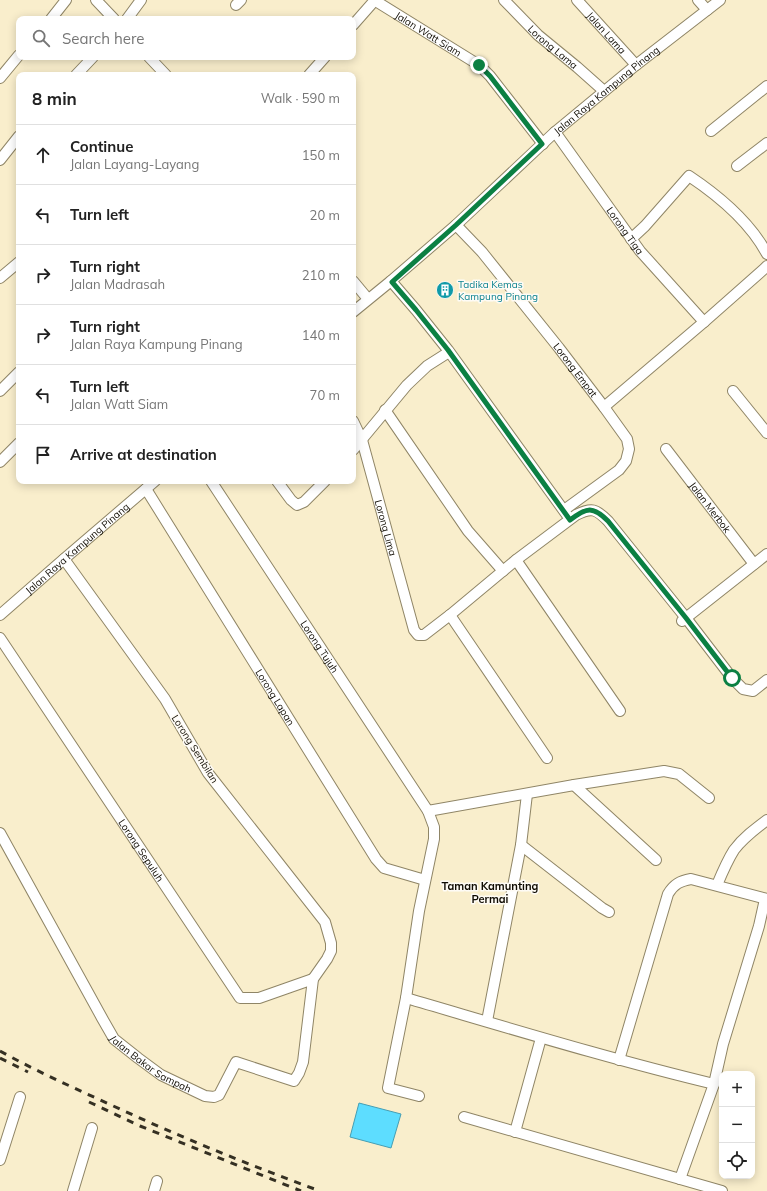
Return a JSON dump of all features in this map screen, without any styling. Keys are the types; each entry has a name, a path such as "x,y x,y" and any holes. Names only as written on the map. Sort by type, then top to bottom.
{"street":[{"path":"53,16 66,0"},
{"path":"96,0 111,16"},
{"path":"129,16 141,0"},
{"path":"356,21 374,0"},
{"name":"Jalan Watt Siam","path":"374,0 479,65 490,76 542,144"},
{"name":"Lorong Lama","path":"504,0 538,35 604,91"},
{"name":"Jalan Lama","path":"577,0 636,65"},
{"path":"698,0 707,10"},
{"name":"Jalan Raya Kampung Pinang","path":"356,309 392,282 456,225 555,132 636,65 720,0"},
{"path":"0,78 16,59"},
{"path":"79,72 90,60"},
{"path":"153,60 163,72"},
{"path":"312,72 322,60"},
{"path":"711,131 767,86"},
{"name":"Lorong Tiga","path":"555,132 640,251 704,322"},
{"path":"0,160 16,140"},
{"path":"736,166 767,143"},
{"path":"632,238 645,226 689,176 729,208 749,228 767,254"},
{"name":"Lorong Empat","path":"456,225 482,252 559,348 627,439 629,449 626,461 619,470 564,510"},
{"path":"0,278 16,265"},
{"path":"604,407 767,266"},
{"path":"392,282 421,315 449,352 570,520"},
{"path":"356,285 368,299"},
{"path":"356,447 407,385 427,366 449,352"},
{"path":"0,391 16,377"},
{"path":"733,391 767,433"},
{"path":"385,410 468,531 503,571"},
{"name":"Lorong Lima","path":"356,427 362,440 414,630 418,635 424,635 450,615"},
{"path":"0,462 16,446"},
{"name":"Jalan Merbok","path":"666,449 754,564"},
{"name":"Jalan Raya Kampung Pinang","path":"0,615 151,484"},
{"name":"Lorong Tujuh","path":"213,484 428,811 434,827 434,839 419,911 406,998 388,1088 419,1096"},
{"path":"279,484 291,500 297,505 304,502 322,484"},
{"name":"Lorong Lapan","path":"146,489 376,859 384,868 425,880"},
{"path":"547,758 450,615 516,560 584,511 591,510 599,512 608,521 684,619 742,689 753,691 767,680"},
{"path":"684,619 767,554"},
{"name":"Lorong Sembilan","path":"64,559 165,699 208,773 325,922 331,951 313,979"},
{"path":"516,560 620,711"},
{"name":"Lorong Sepuluh","path":"0,638 240,998 259,998 313,979"},
{"path":"428,811 574,785 664,771 679,774 709,798"},
{"path":"574,785 656,860"},
{"path":"487,1021 521,845 527,794"},
{"path":"717,885 735,850 745,838 767,820"},
{"name":"Jalan Bakar Sampah","path":"0,833 114,1039 161,1075 205,1096 214,1097 219,1095 236,1062 294,1081 303,1062 313,979"},
{"path":"521,845 609,912"},
{"path":"619,1060 668,894 673,886 681,881 692,879 766,899 763,927 723,1044 714,1084 680,1179"},
{"path":"406,998 619,1060 714,1084"},
{"path":"515,1132 541,1038"},
{"path":"0,1160 20,1097"},
{"path":"464,1117 722,1191"},
{"path":"73,1191 92,1128"}],"water":[{"path":"359,1103 401,1114 391,1148 350,1137"}],"railway":[{"path":"0,1051 54,1079 187,1139 320,1191"},
{"path":"0,1058 28,1072"},
{"path":"89,1102 140,1126 301,1191"}],"place":[{"name":"Tadika Kemas Kampung Pinang","path":"445,290"}],"district":[{"name":"Taman Kamunting Permai","path":"490,892"}],"route":[{"path":"479,65 490,76 542,144 456,225 392,282 429,325 448,350 570,520 584,511 591,510 599,512 608,521 686,618 732,678"}]}
